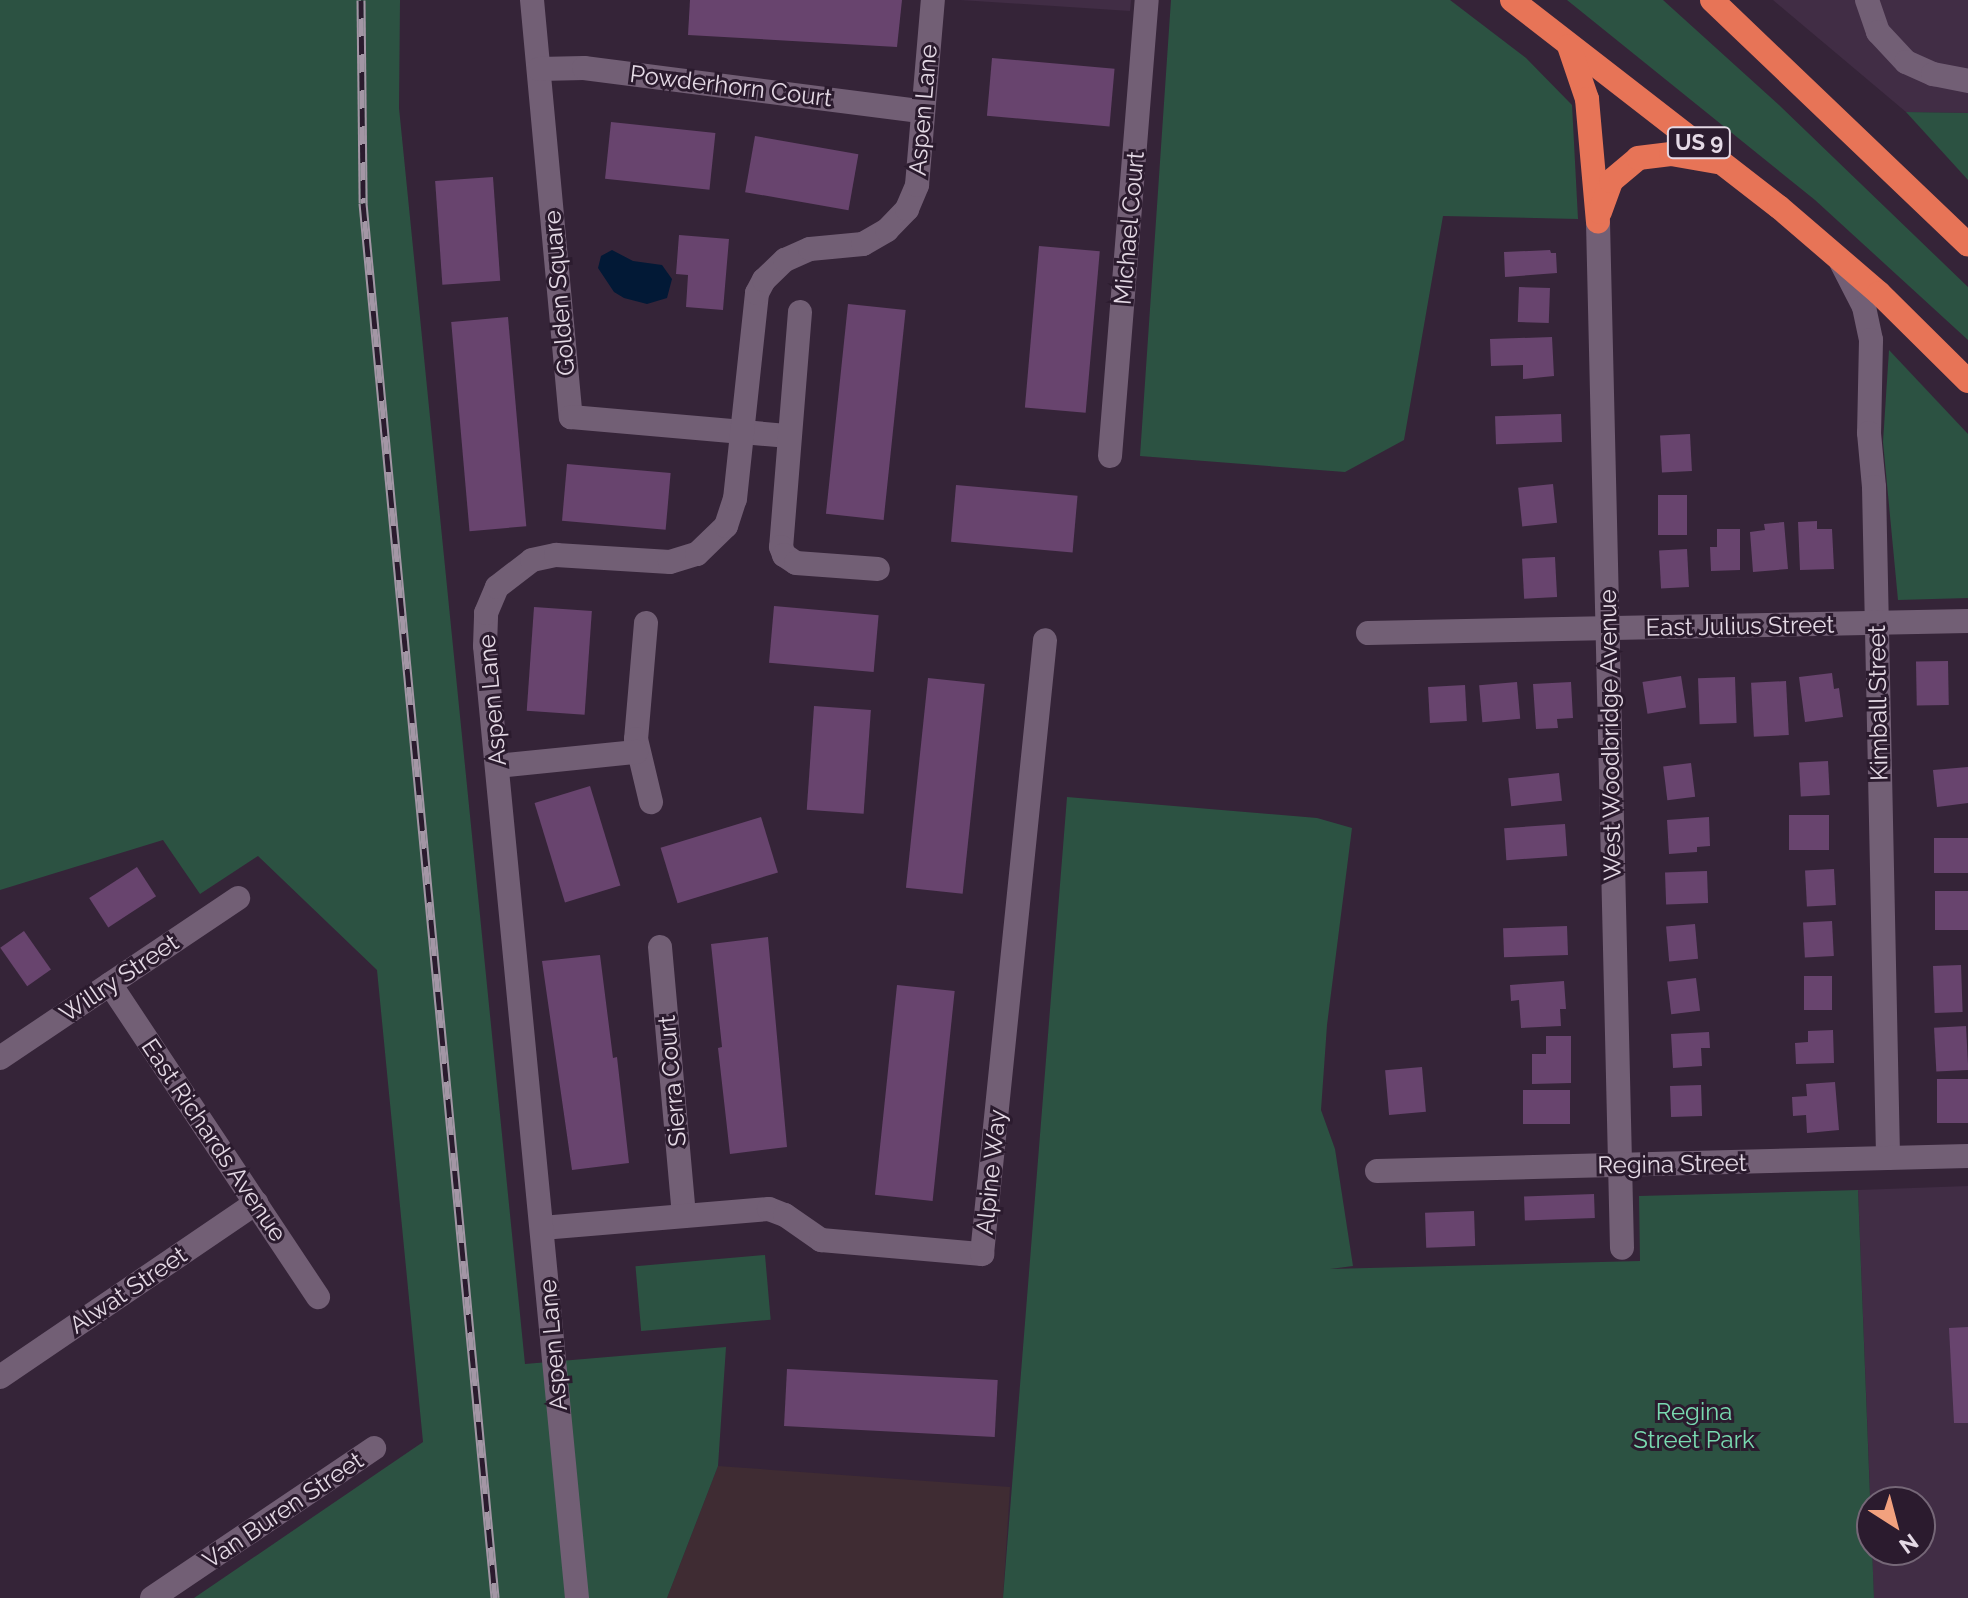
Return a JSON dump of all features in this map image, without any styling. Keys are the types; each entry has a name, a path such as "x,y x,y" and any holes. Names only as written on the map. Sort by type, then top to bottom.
{"highway":[{"name":"US 9","path":"1512,0 1726,164 1838,256 1968,381"},
{"path":"1712,0 1968,245"},
{"path":"1569,46 1587,99 1598,222"},
{"path":"1598,222 1611,181 1618,171 1638,158 1681,154 1726,164"}],"street":[{"name":"Golden Square","path":"532,0 571,417 741,431"},
{"name":"Aspen Lane","path":"577,1598 497,766 486,613 497,587 519,567 545,556 670,562 697,554 718,537 732,513 753,306 764,280 797,254 824,246 863,244 899,221 914,197 933,0"},
{"name":"Michael Court","path":"1110,456 1147,0"},
{"path":"1867,0 1886,44 1915,68 1968,81"},
{"name":"Powderhorn Court","path":"539,69 584,68 922,111"},
{"name":"West Woodbridge Avenue","path":"1598,222 1622,1248"},
{"name":"Kimball Street","path":"1838,256 1864,307 1871,340 1869,433 1874,487 1888,1158"},
{"path":"800,312 781,539 784,555 796,563 878,569"},
{"path":"741,431 789,436"},
{"name":"East Julius Street","path":"1368,633 1968,621"},
{"path":"646,623 636,752 651,802"},
{"name":"Alpine Way","path":"542,1228 769,1209 785,1215 821,1240 982,1254 1045,640"},
{"path":"497,766 636,752"},
{"name":"Willry Street","path":"0,1058 238,898"},
{"name":"Sierra Court","path":"660,947 684,1216"},
{"name":"East Richards Avenue","path":"110,984 318,1297"},
{"name":"Regina Street","path":"1377,1171 1968,1156"},
{"name":"Alwat Street","path":"0,1377 256,1203"},
{"name":"Van Buren Street","path":"152,1598 374,1448"}],"shaded area":[{"path":"960,0 1131,0 1130,11"},
{"path":"1773,0 1968,0 1968,113 1906,112"},
{"path":"1968,1186 1968,1598 1874,1598 1873,1566 1936,1566 1936,1486 1870,1486 1858,1190"},
{"path":"718,1466 1010,1487 1003,1598 667,1598"}],"green space":[{"path":"0,0 400,0 399,108 525,1364 726,1347 718,1466 667,1598 194,1598 423,1442 377,970 258,856 200,894 163,840 0,890"},
{"path":"1171,0 1450,0 1526,58 1572,105 1578,219 1443,216 1404,440 1345,472 1140,456"},
{"path":"1567,0 1663,0 1779,105 1968,287 1968,340 1815,200"},
{"path":"1906,112 1968,113 1968,180"},
{"path":"1889,350 1968,434 1968,598 1898,600 1883,442"},
{"name":"Regina Street Park","path":"1067,797 1317,818 1352,828 1327,1025 1321,1110 1335,1149 1353,1266 1330,1269 1640,1261 1639,1196 1858,1190 1870,1486 1856,1486 1856,1566 1873,1566 1874,1598 1003,1598"},
{"path":"765,1255 771,1320 641,1331 635,1266"}],"water":[{"path":"612,250 633,261 662,265 672,279 667,298 647,304 614,292 598,268 601,256"}],"building":[{"path":"690,0 902,0 897,47 688,35"},
{"path":"992,58 1115,69 1109,126 987,116"},
{"path":"611,122 715,133 709,190 605,179"},
{"path":"755,136 858,154 849,210 745,192"},
{"path":"493,177 500,281 442,285 435,181"},
{"path":"679,235 729,239 723,310 686,307 688,275 676,274"},
{"path":"1039,246 1100,251 1086,413 1025,407"},
{"path":"1550,250 1556,253 1557,273 1505,277 1504,252"},
{"path":"1519,287 1550,288 1549,323 1518,322"},
{"path":"848,304 906,310 884,520 826,514"},
{"path":"508,317 526,526 470,531 451,322"},
{"path":"1552,337 1554,376 1523,379 1523,365 1491,366 1490,339"},
{"path":"1561,414 1562,442 1496,444 1495,416"},
{"path":"1690,434 1692,471 1662,473 1660,436"},
{"path":"567,464 671,473 666,530 562,521"},
{"path":"1553,484 1557,523 1522,526 1518,488"},
{"path":"956,485 1078,496 1073,552 951,542"},
{"path":"1658,495 1687,495 1687,535 1658,535"},
{"path":"1817,521 1817,529 1832,529 1834,569 1800,570 1798,522"},
{"path":"1784,522 1788,569 1753,572 1750,532 1765,530 1764,524"},
{"path":"1717,529 1740,529 1740,570 1711,571 1710,547 1717,547"},
{"path":"1687,549 1689,587 1661,588 1659,550"},
{"path":"1555,557 1557,597 1524,599 1522,559"},
{"path":"774,606 879,615 874,672 769,663"},
{"path":"534,607 592,611 585,715 527,711"},
{"path":"1948,661 1949,705 1917,706 1916,662"},
{"path":"1832,673 1834,689 1839,688 1843,717 1805,722 1799,677"},
{"path":"1681,676 1686,708 1647,714 1642,682"},
{"path":"1735,677 1737,723 1700,724 1698,678"},
{"path":"928,678 985,684 963,894 906,888"},
{"path":"1786,681 1789,735 1754,737 1751,683"},
{"path":"1517,682 1520,719 1482,722 1479,685"},
{"path":"1571,682 1573,718 1557,719 1558,728 1536,729 1533,684"},
{"path":"1465,685 1467,721 1430,723 1428,687"},
{"path":"814,706 871,710 864,814 807,810"},
{"path":"1828,761 1830,795 1801,796 1799,763"},
{"path":"1691,763 1695,797 1667,800 1663,766"},
{"path":"1968,767 1968,803 1937,807 1933,770"},
{"path":"1559,773 1562,801 1511,806 1508,778"},
{"path":"590,786 620,885 565,902 535,803"},
{"path":"1789,815 1829,815 1829,850 1789,850"},
{"path":"761,817 778,872 678,903 661,848"},
{"path":"1709,817 1710,846 1697,847 1697,852 1669,854 1667,820"},
{"path":"1565,824 1567,856 1506,860 1504,828"},
{"path":"1934,838 1968,838 1968,873 1934,873"},
{"path":"137,867 156,896 108,927 89,898"},
{"path":"1834,869 1836,905 1807,906 1805,871"},
{"path":"1707,871 1708,903 1666,904 1665,872"},
{"path":"1935,891 1968,891 1968,930 1935,930"},
{"path":"1832,921 1834,956 1805,957 1803,923"},
{"path":"1695,924 1698,959 1669,961 1666,927"},
{"path":"1567,926 1568,955 1504,957 1503,928"},
{"path":"24,931 51,970 27,986 0,948"},
{"path":"768,937 787,1147 730,1154 711,944"},
{"path":"600,955 613,1058 617,1057 629,1163 572,1170 542,961"},
{"path":"1961,965 1963,1012 1935,1013 1933,966"},
{"path":"1804,976 1832,976 1832,1010 1804,1010"},
{"path":"1696,978 1700,1011 1671,1014 1667,982"},
{"path":"1564,981 1566,1009 1560,1009 1561,1026 1521,1028 1519,1000 1511,1001 1510,985"},
{"path":"897,985 955,991 933,1201 875,1195"},
{"path":"1966,1026 1968,1070 1936,1072 1934,1028"},
{"path":"1833,1030 1834,1063 1796,1064 1795,1043 1808,1042 1808,1031"},
{"path":"1709,1032 1710,1048 1701,1048 1702,1066 1673,1068 1671,1034"},
{"path":"1546,1036 1571,1036 1571,1083 1532,1084 1532,1054 1546,1054"},
{"path":"1422,1067 1426,1112 1389,1115 1385,1070"},
{"path":"1937,1079 1968,1079 1968,1123 1937,1123"},
{"path":"1835,1082 1839,1130 1807,1133 1806,1115 1793,1116 1792,1097 1807,1096 1806,1084"},
{"path":"1701,1085 1702,1116 1671,1117 1670,1086"},
{"path":"1523,1090 1570,1090 1570,1124 1523,1124"},
{"path":"1594,1194 1595,1218 1525,1220 1524,1196"},
{"path":"1474,1211 1475,1246 1426,1248 1425,1213"},
{"path":"1968,1327 1968,1423 1954,1423 1949,1328"},
{"path":"787,1369 998,1380 995,1437 784,1426"}],"railway":[{"path":"361,0 363,203 495,1598"}]}
